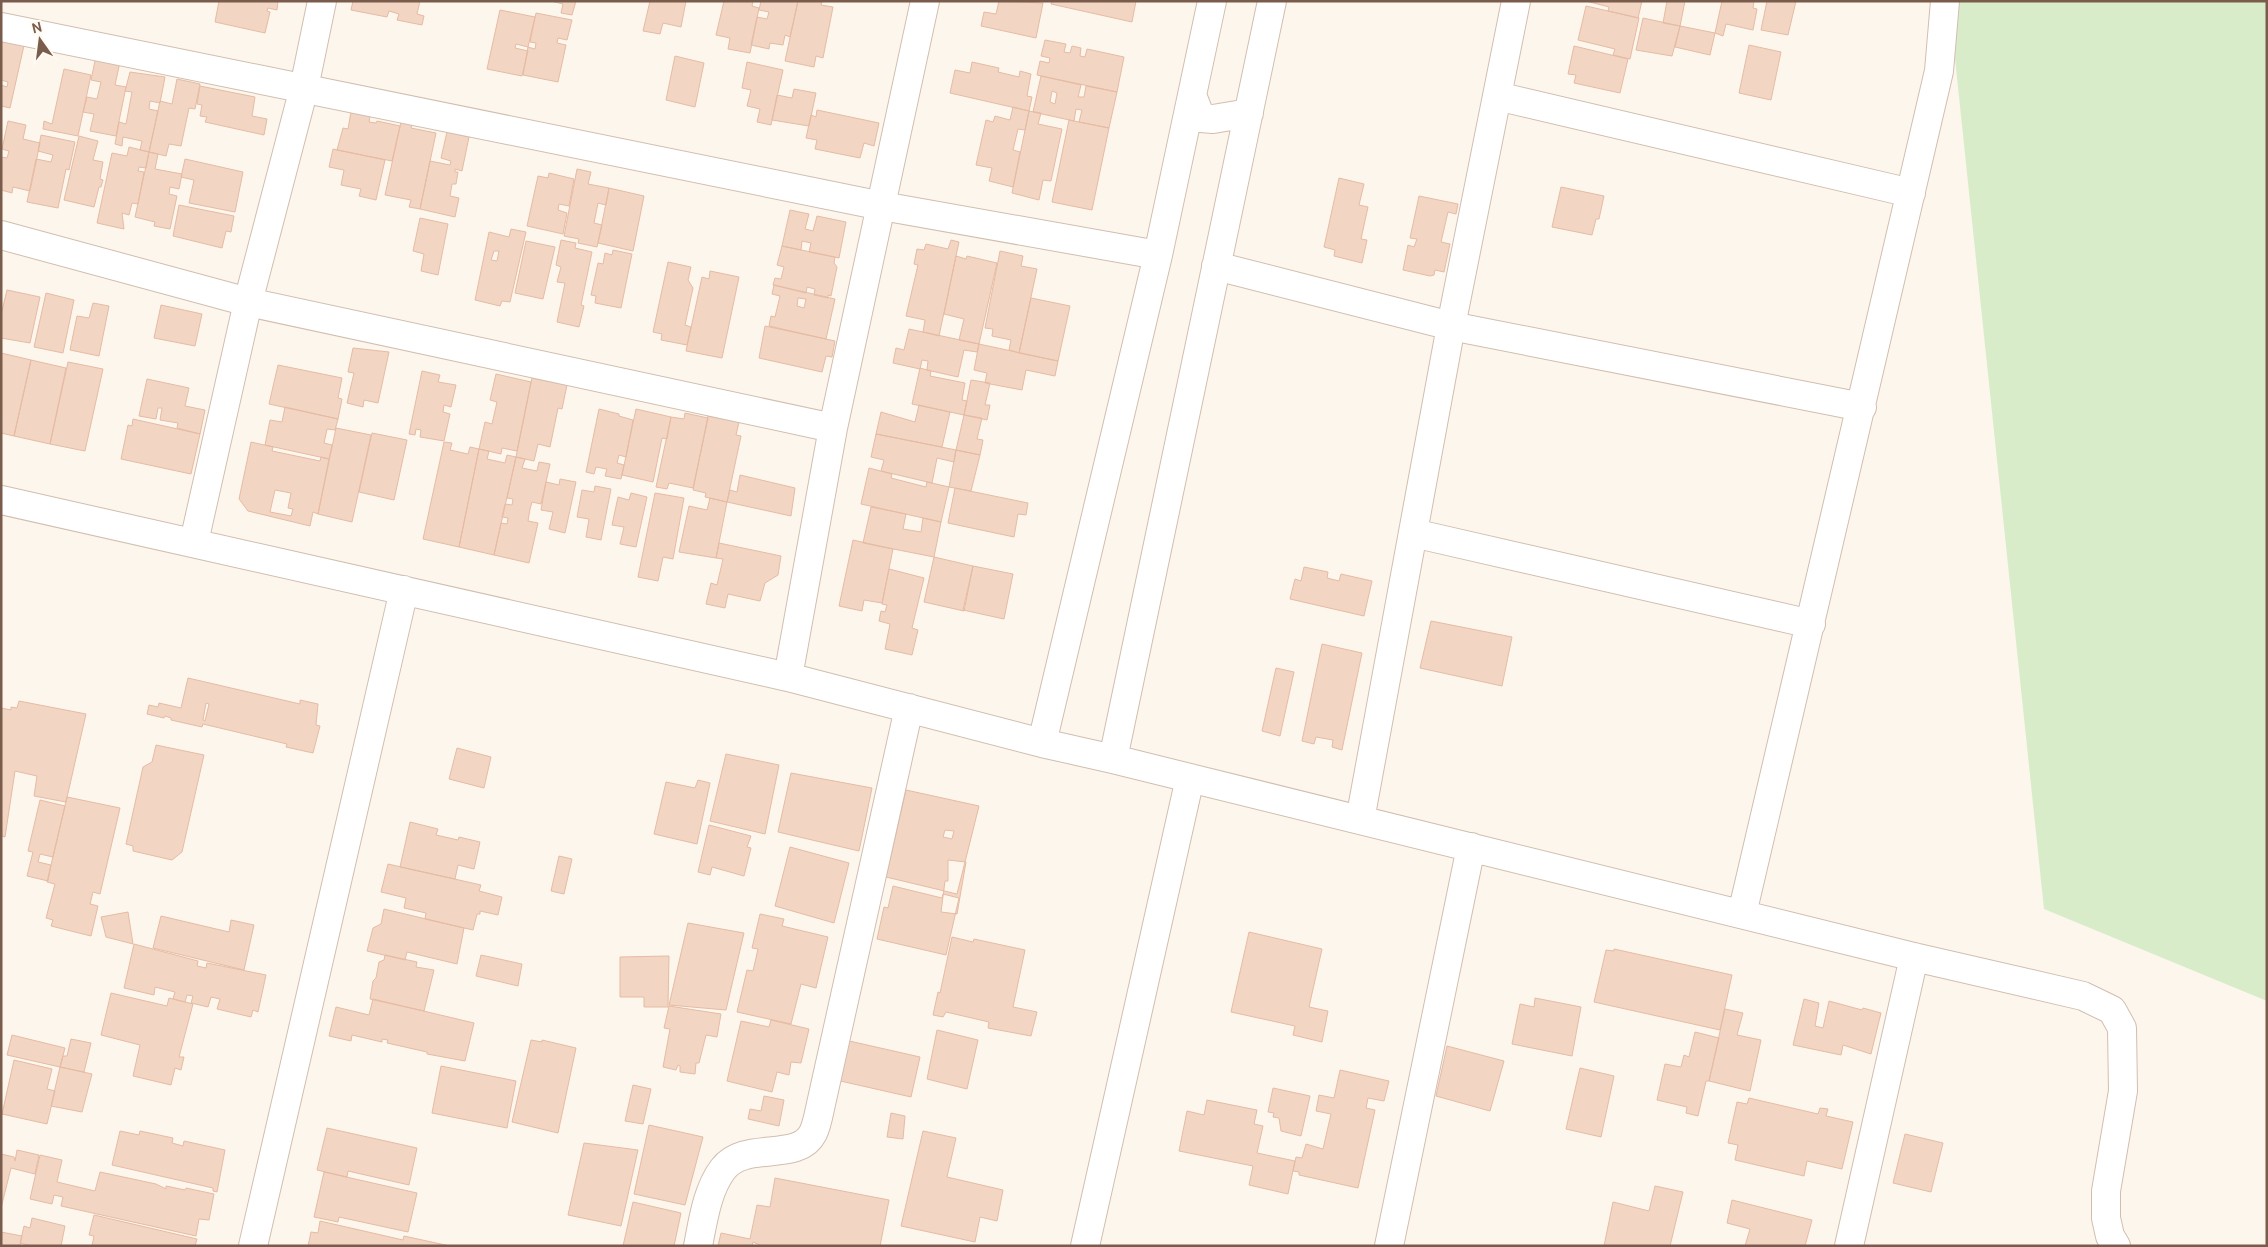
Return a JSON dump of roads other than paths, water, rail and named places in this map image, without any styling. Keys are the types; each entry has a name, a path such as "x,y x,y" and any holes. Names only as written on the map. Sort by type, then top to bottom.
{"street":[{"path":"194,542 248,302 304,88 322,1"},
{"path":"788,677 834,428 925,1"},
{"path":"1042,744 1158,255 1212,1"},
{"path":"1114,759 1272,1"},
{"path":"1360,820 1451,326 1516,1"},
{"path":"1742,914 1939,71 1945,1"},
{"path":"1,27 882,206 1158,255"},
{"path":"1192,95 1201,118 1213,119 1249,113"},
{"path":"1497,96 1911,193"},
{"path":"1,235 248,302 834,428"},
{"path":"1216,266 1451,326 1862,407"},
{"path":"1,500 788,677 1042,744 1114,759 1914,957 2083,996 2112,1010 2122,1028 2123,1091 2106,1191 2106,1218 2110,1236 2116,1246"},
{"path":"1413,533 1811,624"},
{"path":"253,1246 404,590"},
{"path":"698,1246 705,1213 723,1169 732,1160 749,1153 795,1148 803,1144 812,1134 826,1085 909,708"},
{"path":"1084,1246 1190,778"},
{"path":"1390,1246 1471,847"},
{"path":"1849,1246 1914,957"}]}
